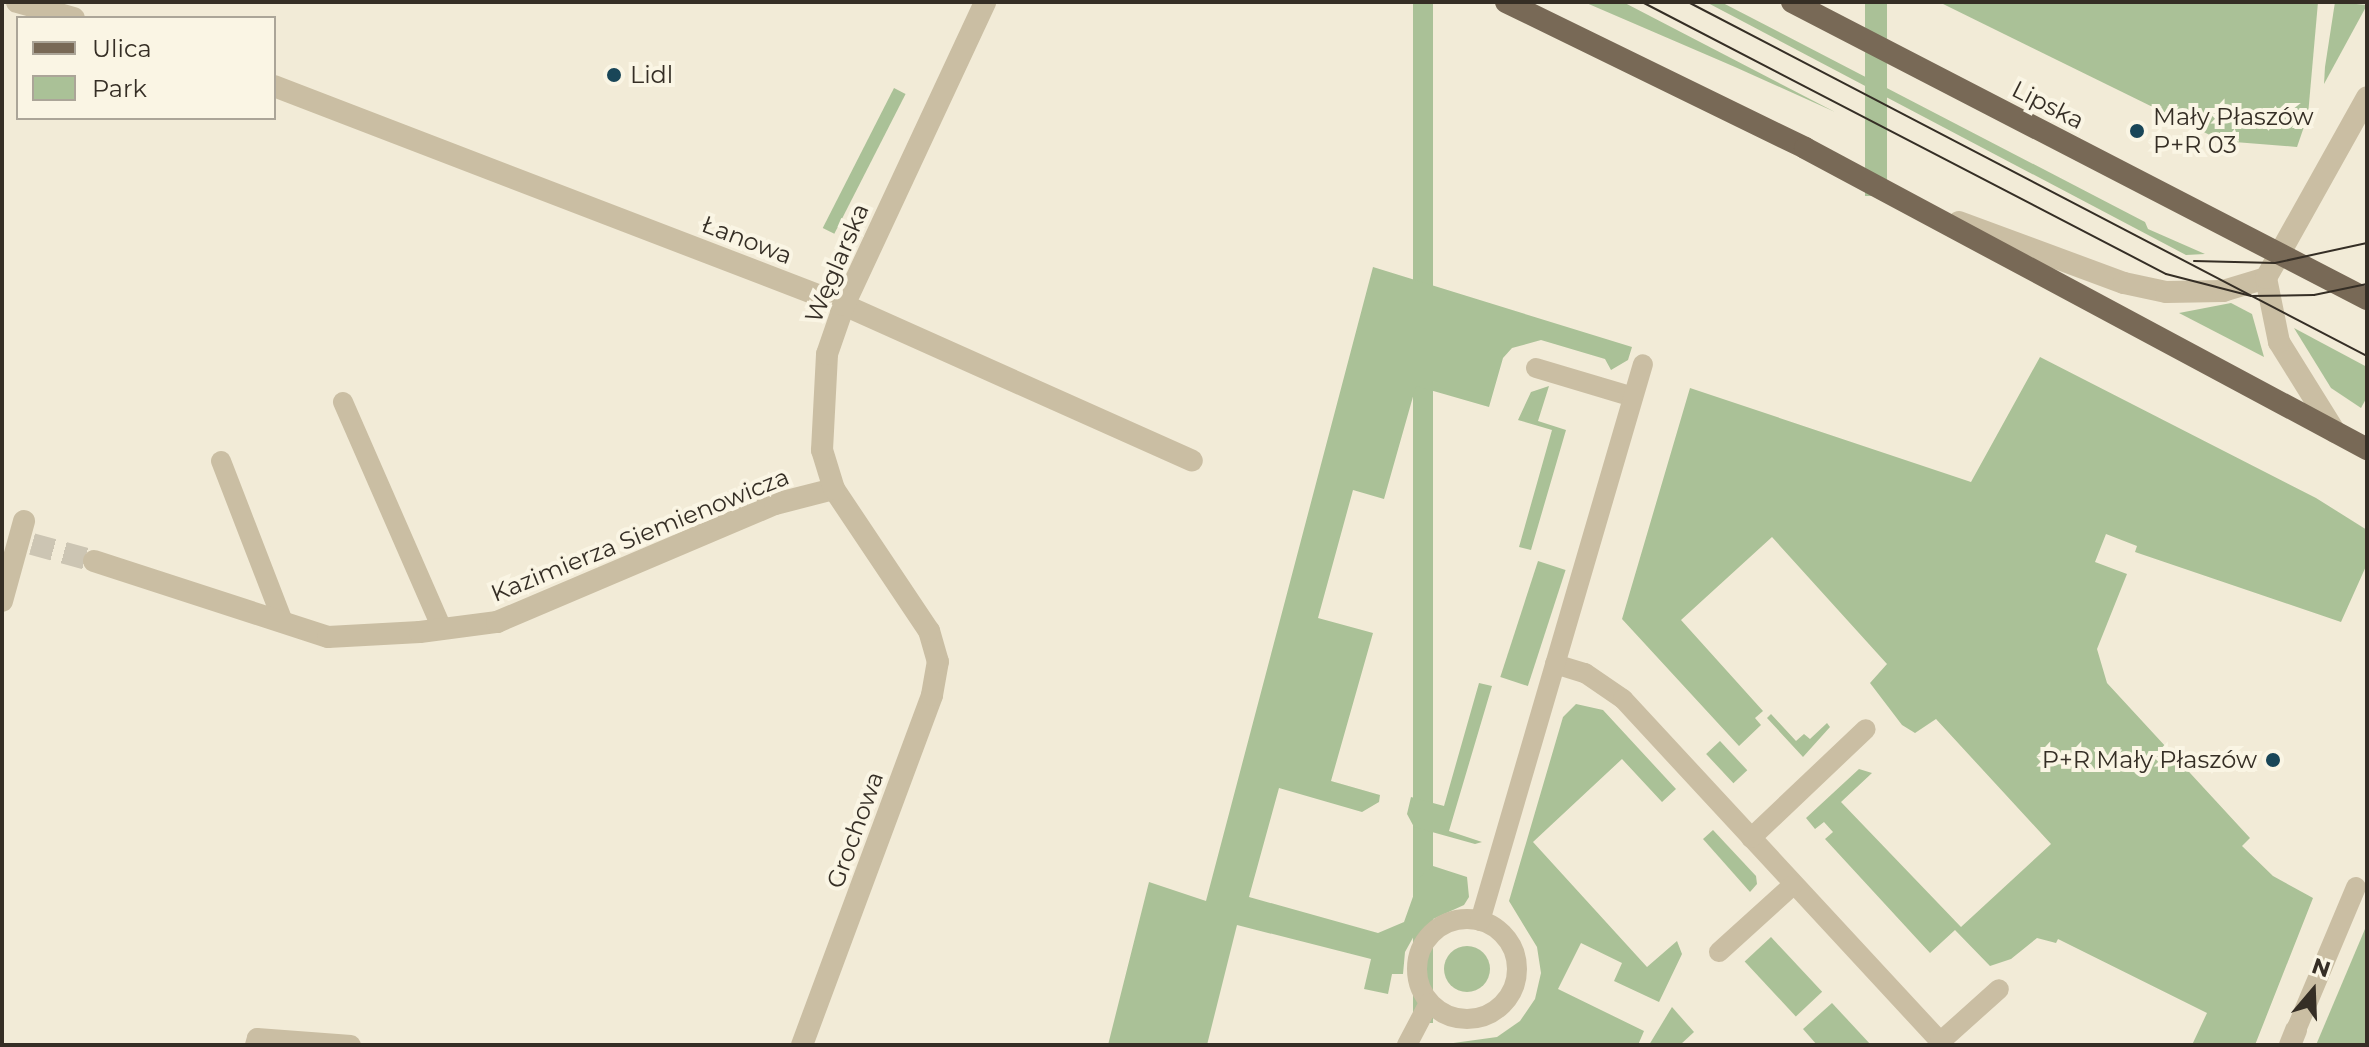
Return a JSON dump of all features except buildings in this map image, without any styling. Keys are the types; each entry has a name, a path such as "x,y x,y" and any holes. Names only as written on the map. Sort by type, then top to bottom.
{"main road":[{"path":"1506,2 1909,202 2367,449"},
{"name":"Lipska","path":"1792,2 2367,299"}],"street":[{"path":"17,2 67,16"},
{"name":"Węglarska","path":"929,631 834,489 822,450 821,409 827,354 844,305 985,2"},
{"name":"Łanowa","path":"276,87 844,305 1192,461"},
{"path":"2335,432 2279,342 2266,278 2367,97"},
{"path":"1909,202 2124,283 2166,292 2223,291 2266,278"},
{"name":"Kazimierza Siemienowicza","path":"94,561 282,619 328,637 442,629 497,622 775,504 834,489"},
{"path":"2,601 25,535"},
{"name":"Grochowa","path":"802,1045 932,695 938,662 929,631"}],"lane":[{"path":"1480,921 1643,364"},
{"path":"1536,368 1633,397"},
{"path":"343,402 442,629"},
{"path":"221,461 282,619"},
{"path":"1555,664 1585,673 1615,692 1942,1043 1999,989"},
{"path":"1751,838 1866,729"},
{"path":"1719,952 1793,885"},
{"path":"2293,1038 2356,887"},
{"path":"1480,921 1506,939 1514,953 1514,986 1505,1001 1492,1012 1459,1019 1429,1003 1417,974 1424,943 1448,923 1480,921"},
{"path":"1407,1045 1429,1003"},
{"path":"255,1045 257,1038 351,1045"}],"green space":[{"path":"1413,2 1433,2 1433,1023 1413,1023"},
{"path":"1584,2 1623,2 1835,112 1735,67"},
{"path":"1706,2 1721,2 2145,222 2148,229 2205,254 2186,255"},
{"path":"1865,2 1887,2 1887,196 1865,196"},
{"path":"1939,2 2318,2 2308,115 2297,147 2222,141"},
{"path":"2335,2 2367,5 2324,84 2325,67"},
{"path":"894,88 906,94 834,234 823,228"},
{"path":"1373,267 1632,347 1628,360 1611,370 1605,359 1541,340 1512,348 1503,358 1489,407 1416,386 1384,499 1353,490 1318,618 1373,633 1331,781 1380,795 1379,802 1362,812 1279,788 1249,897 1378,933 1404,922 1420,877 1433,866 1467,877 1469,897 1464,905 1420,925 1405,952 1403,974 1392,974 1388,994 1364,989 1371,959 1237,925 1207,1045 1108,1045 1149,882 1206,901"},
{"path":"2231,303 2252,314 2264,357 2179,313"},
{"path":"2294,328 2367,367 2367,397 2361,408 2331,388"},
{"path":"2040,357 2316,498 2367,530 2367,564 2341,622 2135,552 2137,546 2106,534 2095,562 2127,574 2097,649 2107,683 2250,838 2242,846 2273,876 2313,898 2255,1045 2192,1045 2207,1013 2058,939 2056,943 2037,938 2011,959 1990,966 1955,930 1930,953 1825,839 1833,832 1824,822 1815,829 1806,818 1859,769 1872,773 1841,802 1961,927 2051,844 1936,719 1915,733 1902,725 1870,683 1887,664 1772,537 1681,620 1763,711 1755,718 1761,725 1739,746 1622,619 1690,388 1971,482"},
{"path":"1549,386 1538,421 1566,430 1531,550 1519,547 1552,430 1518,420 1531,392"},
{"path":"1538,561 1566,570 1528,686 1500,677"},
{"path":"1479,683 1492,686 1449,831 1482,842 1475,844 1414,827 1407,814 1411,797 1444,806"},
{"path":"1576,704 1603,710 1676,789 1662,802 1622,759 1533,842 1647,967 1677,941 1682,954 1659,1002 1614,981 1622,963 1581,943 1558,989 1644,1031 1638,1045 1439,1045 1497,1037 1520,1021 1535,999 1541,973 1537,947 1509,901 1563,717"},
{"path":"1771,714 1796,741 1804,734 1810,739 1827,723 1830,727 1803,757 1767,718"},
{"path":"1720,741 1747,770 1733,783 1706,754"},
{"path":"1713,830 1756,876 1757,884 1750,892 1703,839"},
{"path":"2367,926 2367,1045 2316,1045 2365,929"},
{"path":"1771,937 1822,992 1796,1016 1745,962"},
{"path":"1467,946 1483,953 1490,969 1483,985 1467,992 1451,985 1444,969 1451,953"},
{"path":"1832,1003 1871,1045 1817,1045 1803,1029"},
{"path":"1672,1007 1694,1032 1680,1045 1649,1045"}],"tunnel":[{"path":"32,544 94,561"}],"tram line":[{"path":"1642,2 2166,274 2251,296 2314,295 2367,284"},
{"path":"1688,2 2367,356"},
{"path":"2194,261 2275,263 2367,243"}],"place":[{"name":"Lidl","path":"614,75"},
{"name":"Mały Płaszów P+R 03","path":"2137,131"},
{"name":"P+R Mały Płaszów","path":"2273,760"}]}
